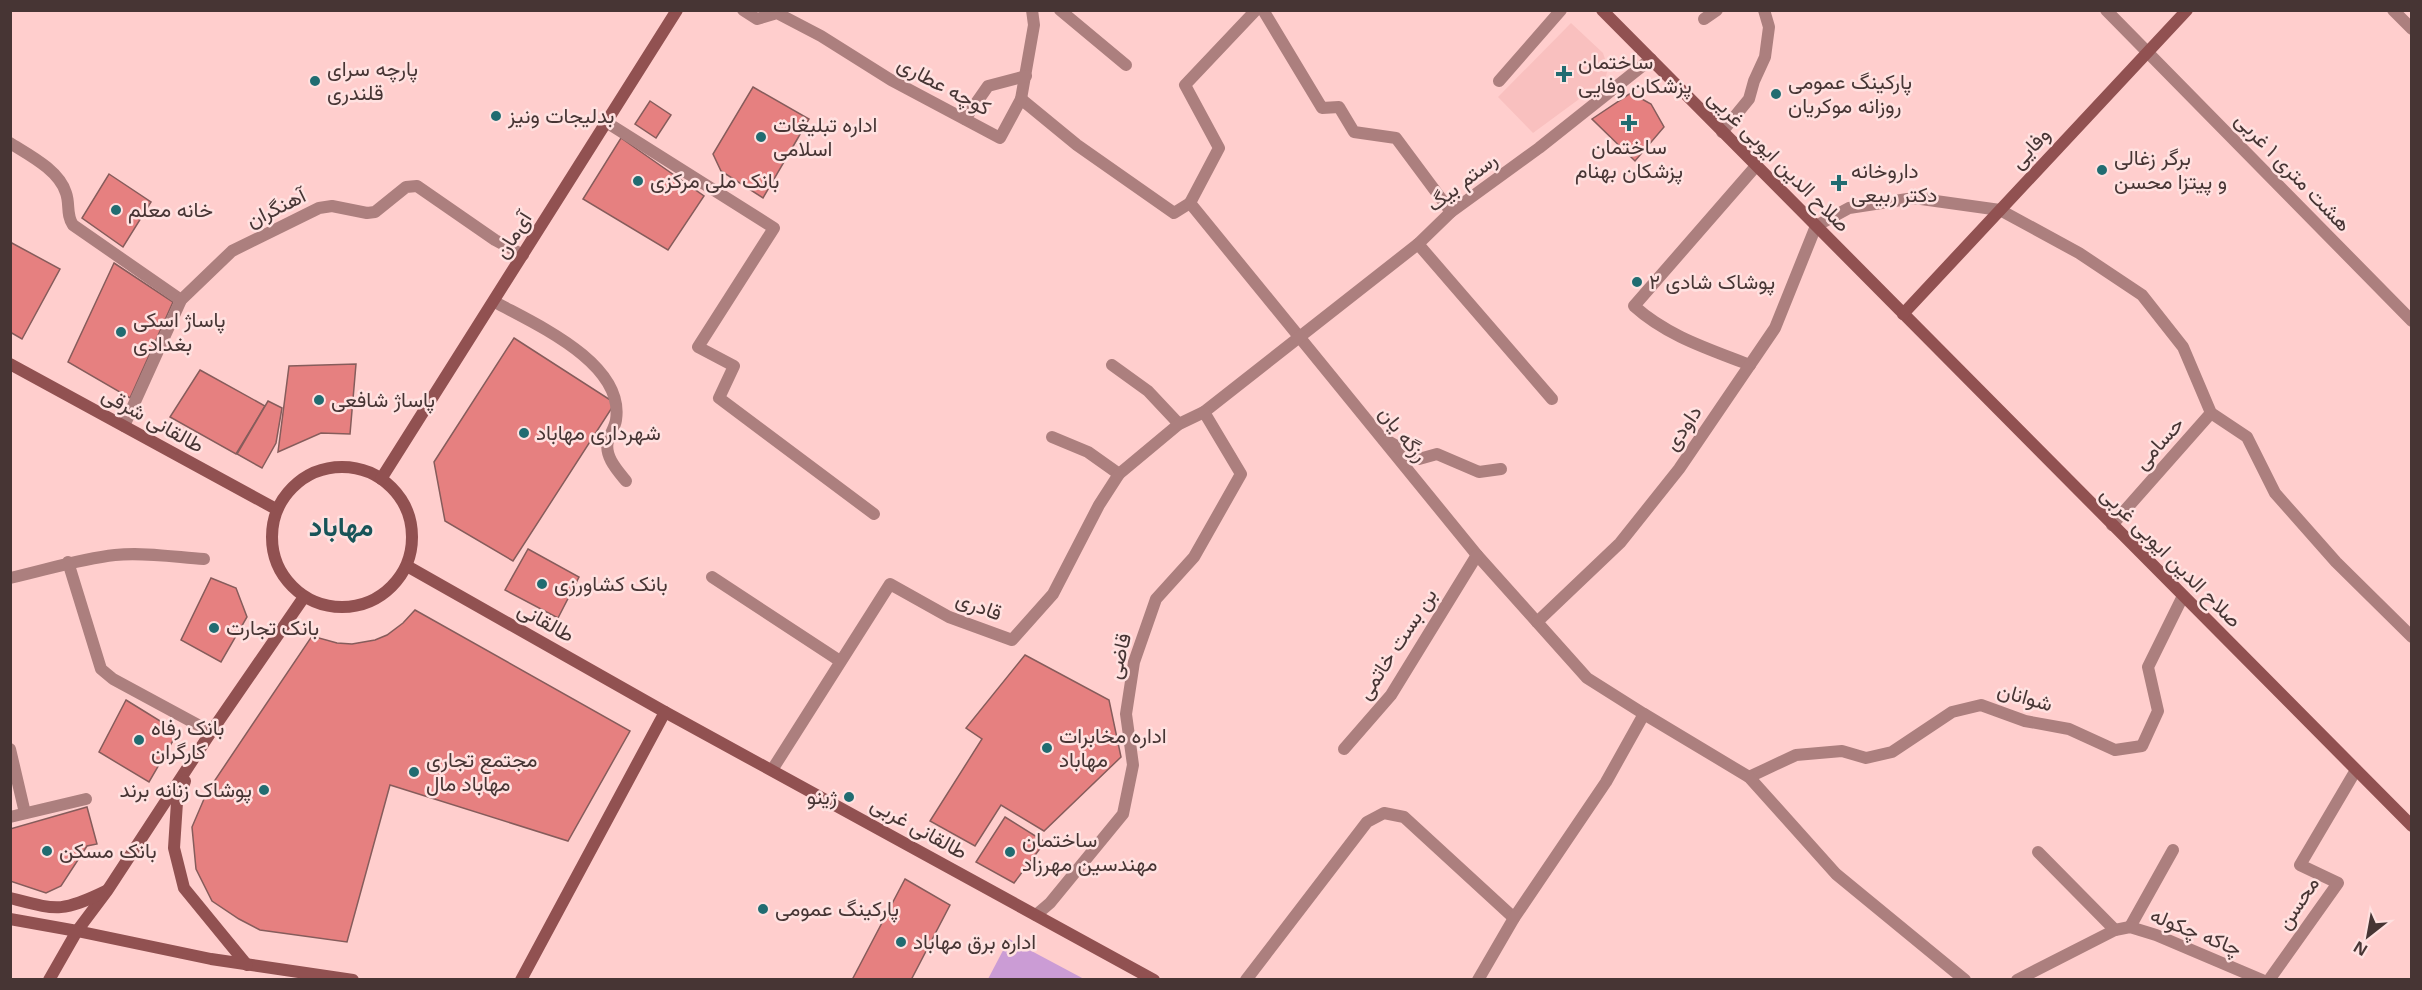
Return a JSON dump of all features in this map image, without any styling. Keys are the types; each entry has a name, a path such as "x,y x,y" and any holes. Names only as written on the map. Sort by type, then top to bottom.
{"street":[{"name":"آی‌مان","path":"381,479 495,302 677,10"},
{"name":"کوچه عطاری","path":"743,10 757,19 777,12 821,36 891,80 1000,138 1021,99 1077,145 1174,213 1190,203"},
{"path":"1021,99 1034,25 1032,10"},
{"path":"1060,10 1126,65"},
{"path":"1190,203 1219,148 1185,85 1256,10"},
{"path":"1263,10 1322,108 1339,107 1354,132 1396,138 1451,212"},
{"path":"1499,81 1561,10"},
{"name":"صلاح الدین ایوبی غریی","path":"1602,10 1903,314"},
{"path":"1704,19 1717,10"},
{"path":"1722,132 1749,99 1765,57 1769,27 1764,10"},
{"name":"هشت متری ۱ غربی","path":"2106,10 2412,321"},
{"name":"وفایی","path":"1903,314 2187,10"},
{"path":"2393,10 2412,29"},
{"name":"رستم بیگ","path":"1204,412 1418,244 1451,212 1539,148 1651,59"},
{"path":"965,119 988,86 1026,76"},
{"path":"606,122 774,228 698,347 734,366 719,398 874,514"},
{"path":"10,143 60,180 66,193 69,219 73,225 181,300 124,426"},
{"path":"1750,365 1682,339 1648,318 1634,306 1756,166"},
{"name":"آهنگران","path":"181,300 232,250 284,224 319,208 332,206 367,213 375,212 411,186 417,186 495,240 523,255"},
{"path":"1816,226 1849,207 1914,198 2000,210 2079,253 2142,295 2183,347 2211,413 2247,437 2275,493 2336,561 2412,637"},
{"name":"رزگه یان","path":"1190,203 1477,555 1587,678 1749,777 1836,874 1965,980"},
{"name":"داودی","path":"1537,622 1620,543 1679,469 1775,328 1816,226"},
{"path":"1418,244 1552,399"},
{"path":"495,302 564,340 595,368 614,392 616,420 607,443 611,464 626,481"},
{"name":"صلاح الدین ایوبی غربی","path":"1903,314 2412,826"},
{"name":"طالقانی شرقی","path":"10,364 276,509"},
{"path":"1112,365 1148,391 1179,424"},
{"name":"قادری","path":"772,770 890,584 949,617 1012,640 1053,594 1099,505 1119,474 1179,424 1204,412"},
{"name":"قاضی","path":"1036,915 1050,903 1123,814 1133,765 1126,714 1134,662 1156,599 1194,557 1241,474 1204,412"},
{"name":"حسامی","path":"2112,525 2211,413"},
{"path":"1052,436 1088,452 1119,474"},
{"path":"1380,436 1419,459 1437,454 1479,472 1501,469"},
{"path":"342,466 363,470 381,479 399,495 410,518 413,542 407,566 396,584 380,597 362,606 340,609 320,605 304,597 284,579 273,557 271,532 276,509 287,492 303,478 322,469 342,466"},
{"path":"10,578 68,562 116,555 161,555 204,559"},
{"name":"بن بست خاتمی","path":"1344,749 1391,695 1477,555"},
{"path":"68,562 100,669 113,679 211,732"},
{"name":"طالقانی","path":"407,566 665,712"},
{"path":"712,578 840,661"},
{"name":"شوانان","path":"1749,777 1796,755 1842,751 1866,758 1892,752 1952,712 1981,705 2025,721 2069,729 2115,750 2142,746 2158,711 2148,667 2183,596"},
{"path":"51,976 77,931 107,891 211,732 304,597"},
{"path":"522,980 665,712"},
{"name":"طالقانی غربی","path":"665,712 1154,980"},
{"path":"1478,980 1514,918 1606,782 1644,714"},
{"path":"10,749 25,813"},
{"path":"192,762 177,802 174,848 184,888 247,965"},
{"name":"محسن","path":"2269,980 2338,883 2300,865 2356,770"},
{"path":"10,816 86,799"},
{"path":"1246,980 1367,822 1384,813 1404,818 1514,918"},
{"path":"2130,927 2173,850"},
{"path":"2038,852 2115,930"},
{"path":"10,898 46,908 63,908 107,891"},
{"path":"10,919 247,965 352,980"},
{"name":"چاکه چکوله","path":"2017,980 2115,930 2130,927 2156,935 2262,980"}],"shaded area":[{"name":"ساختمان پزشکان وفایی","path":"1571,23 1603,53 1608,68 1605,80 1533,133 1498,97"},
{"path":"1009,939 1084,979 988,979"}],"building":[{"name":"اداره تبلیغات اسلامی","path":"753,87 809,119 763,198 721,171 713,154"},
{"name":"ساختمان پزشکان بهنام","path":"1631,93 1651,104 1664,127 1635,161 1592,119"},
{"path":"650,101 671,115 656,138 635,124"},
{"name":"بانک ملی مرکزی","path":"621,138 704,196 668,250 583,199"},
{"name":"خانه معلم","path":"109,174 151,202 123,247 82,218"},
{"path":"10,242 60,269 22,339 10,332"},
{"name":"پاساژ اسکی بغدادی","path":"114,263 173,302 130,398 68,362"},
{"name":"شهرداری مهاباد","path":"514,338 615,403 513,561 445,521 434,462"},
{"name":"پاساژ شافعی","path":"356,364 350,434 321,433 278,452 289,366"},
{"path":"200,370 265,406 236,454 170,417"},
{"path":"268,401 282,408 276,443 262,468 237,454"},
{"name":"بانک کشاورزی","path":"528,549 579,577 558,618 505,590"},
{"name":"بانک تجارت","path":"211,578 236,588 247,617 221,662 181,640"},
{"name":"مجتمع تجاری مهاباد مال","path":"415,610 630,731 568,841 390,785 347,942 260,930 239,919 212,901 196,869 192,827 207,792 312,636 337,643 352,644 375,640 387,635 403,623"},
{"name":"اداره مخابرات مهاباد","path":"1025,655 1109,700 1121,757 1044,831 1001,805 975,846 930,821 982,739 966,728"},
{"name":"بانک رفاه کارگران","path":"126,700 178,732 149,782 99,752"},
{"name":"بانک مسکن","path":"87,807 97,844 87,846 61,886 46,893 10,881 10,829"},
{"name":"ساختمان مهندسین مهرزاد","path":"1005,817 1045,842 1014,883 976,862"},
{"name":"اداره برق مهاباد","path":"905,879 950,905 911,980 852,980"}],"place":[{"name":"ساختمان پزشکان وفایی","path":"1564,74"},
{"name":"پارچه سرای قلندری","path":"315,81"},
{"name":"پارکینگ عمومی روزانه موکریان","path":"1776,94"},
{"name":"بدلیجات ونیز","path":"496,116"},
{"name":"ساختمان پزشکان بهنام","path":"1629,123"},
{"name":"اداره تبلیغات اسلامی","path":"761,137"},
{"name":"برگر زغالی و پیتزا محسن","path":"2102,170"},
{"name":"بانک ملی مرکزی","path":"638,181"},
{"name":"داروخانه دکتر ربیعی","path":"1839,183"},
{"name":"خانه معلم","path":"116,210"},
{"name":"پوشاک شادی ۲","path":"1637,282"},
{"name":"پاساژ اسکی بغدادی","path":"121,332"},
{"name":"پاساژ شافعی","path":"319,400"},
{"name":"شهرداری مهاباد","path":"524,433"},
{"name":"بانک کشاورزی","path":"542,584"},
{"name":"بانک تجارت","path":"214,628"},
{"name":"بانک رفاه کارگران","path":"139,740"},
{"name":"اداره مخابرات مهاباد","path":"1047,748"},
{"name":"مجتمع تجاری مهاباد مال","path":"414,772"},
{"name":"پوشاک زنانه برند","path":"264,790"},
{"name":"ژینو","path":"849,797"},
{"name":"بانک مسکن","path":"47,851"},
{"name":"ساختمان مهندسین مهرزاد","path":"1010,852"},
{"name":"پارکینگ عمومی","path":"763,909"},
{"name":"اداره برق مهاباد","path":"901,942"}],"district":[{"name":"مهاباد","path":"341,527"}]}
